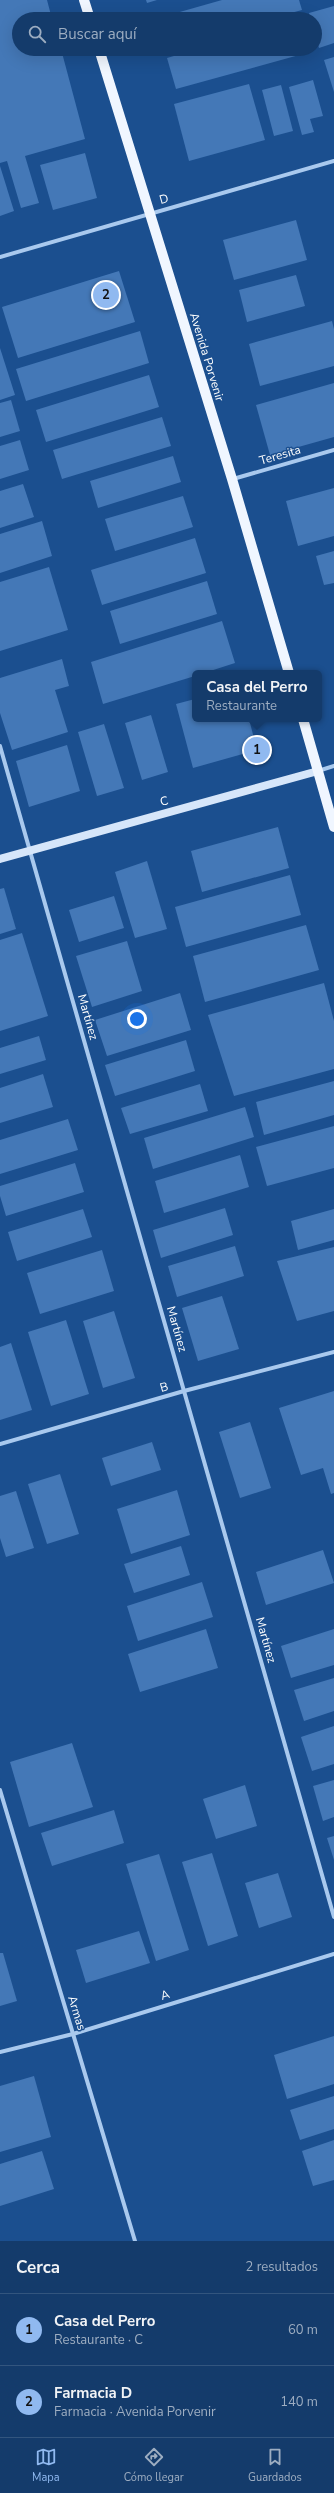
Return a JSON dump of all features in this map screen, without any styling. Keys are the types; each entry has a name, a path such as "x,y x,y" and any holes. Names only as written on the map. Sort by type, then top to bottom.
{"main road":[{"path":"84,0 88,12"},
{"name":"Avenida Porvenir","path":"101,56 232,479 288,670"},
{"path":"303,722 334,827"}],"street":[{"name":"D","path":"0,257 334,161"},
{"name":"Teresita","path":"232,479 334,450"},
{"name":"Martínez","path":"0,746 334,1917"},
{"name":"C","path":"0,859 334,766"},
{"name":"B","path":"0,1444 184,1391 334,1352"},
{"name":"Armas","path":"0,1790 135,2241"},
{"name":"A","path":"0,2052 73,2034 334,1954"}],"building":[{"path":"0,0 47,0 50,12 12,12 12,56 63,56 85,139 25,156 39,203 21,208 7,161 0,163"},
{"path":"146,0 157,0 147,3"},
{"path":"222,0 299,0 302,10 294,12 180,12"},
{"path":"334,6 334,43 322,47 322,12 313,12"},
{"path":"174,56 296,56 176,89 167,58"},
{"path":"334,57 334,92 324,60"},
{"path":"313,80 323,116 310,119 314,132 302,135 289,87"},
{"path":"249,84 265,140 189,161 174,104"},
{"path":"281,85 293,131 274,136 262,90"},
{"path":"85,153 97,198 53,210 40,165"},
{"path":"0,166 14,211 0,216"},
{"path":"296,220 307,260 234,280 223,240"},
{"path":"119,271 135,322 18,358 2,307"},
{"path":"296,275 305,306 247,322 239,290"},
{"path":"332,321 334,329 334,366 260,386 249,344"},
{"path":"140,331 149,363 26,401 16,369"},
{"path":"0,348 15,395 0,400"},
{"path":"149,375 159,407 46,442 36,410"},
{"path":"334,383 334,437 270,455 256,405"},
{"path":"11,400 20,431 0,437 0,403"},
{"path":"162,417 171,446 62,479 53,450"},
{"path":"20,440 29,470 0,479 0,446"},
{"path":"173,456 181,482 98,508 90,481"},
{"path":"23,484 34,517 0,528 0,491"},
{"path":"334,488 334,536 298,546 286,501"},
{"path":"183,496 193,527 115,551 105,519"},
{"path":"42,521 52,556 0,573 0,534"},
{"path":"195,538 206,573 102,605 91,570"},
{"path":"334,551 334,583 324,585 316,556"},
{"path":"49,567 68,630 0,651 0,582"},
{"path":"207,581 217,614 120,644 110,611"},
{"path":"222,621 235,663 213,670 192,670 192,677 103,704 91,662"},
{"path":"62,659 69,686 55,690 68,732 12,750 0,713 0,678"},
{"path":"192,700 192,722 250,722 257,750 193,768 176,704"},
{"path":"151,715 168,772 142,780 125,723"},
{"path":"104,724 124,788 97,796 78,732"},
{"path":"67,745 80,791 29,807 16,761"},
{"path":"278,827 289,868 202,892 191,851"},
{"path":"147,861 167,929 135,938 115,872"},
{"path":"290,875 301,915 186,947 175,907"},
{"path":"4,888 16,929 0,934 0,889"},
{"path":"114,896 124,928 79,942 69,910"},
{"path":"306,925 319,970 205,1002 193,956"},
{"path":"22,933 48,1016 0,1031 0,940"},
{"path":"127,941 142,991 92,1007 76,956"},
{"path":"324,983 334,1021 334,1069 234,1096 208,1015"},
{"path":"180,993 191,1030 107,1056 95,1020"},
{"path":"39,1036 46,1060 0,1074 0,1048"},
{"path":"186,1040 195,1071 115,1096 105,1065"},
{"path":"43,1074 53,1107 0,1123 0,1088"},
{"path":"334,1081 334,1115 264,1135 256,1102"},
{"path":"200,1084 208,1111 130,1134 121,1108"},
{"path":"245,1107 254,1137 153,1169 144,1138"},
{"path":"68,1119 78,1150 0,1174 0,1140"},
{"path":"334,1126 334,1168 267,1186 256,1147"},
{"path":"240,1155 249,1187 164,1213 155,1181"},
{"path":"75,1163 84,1192 6,1216 0,1196 0,1186"},
{"path":"225,1208 233,1235 161,1258 153,1230"},
{"path":"83,1209 92,1237 17,1261 8,1232"},
{"path":"334,1209 334,1240 298,1250 291,1221"},
{"path":"235,1246 244,1276 177,1297 168,1266"},
{"path":"334,1247 334,1311 297,1321 277,1261"},
{"path":"102,1250 114,1291 40,1314 27,1273"},
{"path":"222,1296 239,1349 198,1361 182,1308"},
{"path":"114,1311 135,1378 103,1388 83,1321"},
{"path":"66,1320 89,1394 51,1406 28,1332"},
{"path":"11,1343 32,1410 0,1420 0,1347"},
{"path":"334,1391 334,1493 331,1494 323,1468 301,1475 279,1408"},
{"path":"250,1422 271,1488 240,1498 219,1432"},
{"path":"152,1442 161,1470 111,1486 102,1458"},
{"path":"60,1474 79,1534 47,1544 28,1484"},
{"path":"177,1490 190,1535 131,1554 117,1509"},
{"path":"16,1491 34,1548 6,1557 0,1538 0,1496"},
{"path":"181,1546 190,1575 134,1593 124,1564"},
{"path":"323,1550 334,1583 266,1605 256,1572"},
{"path":"202,1582 213,1617 138,1641 127,1606"},
{"path":"206,1629 218,1668 140,1692 128,1654"},
{"path":"334,1629 334,1665 291,1678 281,1646"},
{"path":"334,1678 334,1711 304,1721 294,1690"},
{"path":"334,1726 334,1764 312,1771 301,1737"},
{"path":"72,1743 93,1807 29,1827 10,1762"},
{"path":"334,1780 334,1817 323,1821 313,1786"},
{"path":"245,1785 257,1826 216,1839 203,1799"},
{"path":"114,1810 124,1843 52,1866 41,1833"},
{"path":"334,1836 334,1860 327,1838"},
{"path":"212,1853 238,1936 208,1946 182,1862"},
{"path":"159,1854 189,1950 156,1961 126,1864"},
{"path":"278,1873 292,1917 259,1928 245,1883"},
{"path":"139,1931 150,1963 86,1983 76,1950"},
{"path":"0,1953 3,1953 17,2001 0,2006"},
{"path":"334,2036 334,2084 287,2099 274,2055"},
{"path":"34,2076 51,2137 0,2152 0,2086"},
{"path":"334,2096 334,2129 300,2140 290,2110"},
{"path":"334,2140 334,2180 313,2186 302,2151"},
{"path":"42,2151 54,2189 0,2206 0,2164"}],"place":[{"name":"Farmacia D","path":"106,295"},
{"name":"Casa del Perro","path":"257,750"}]}
